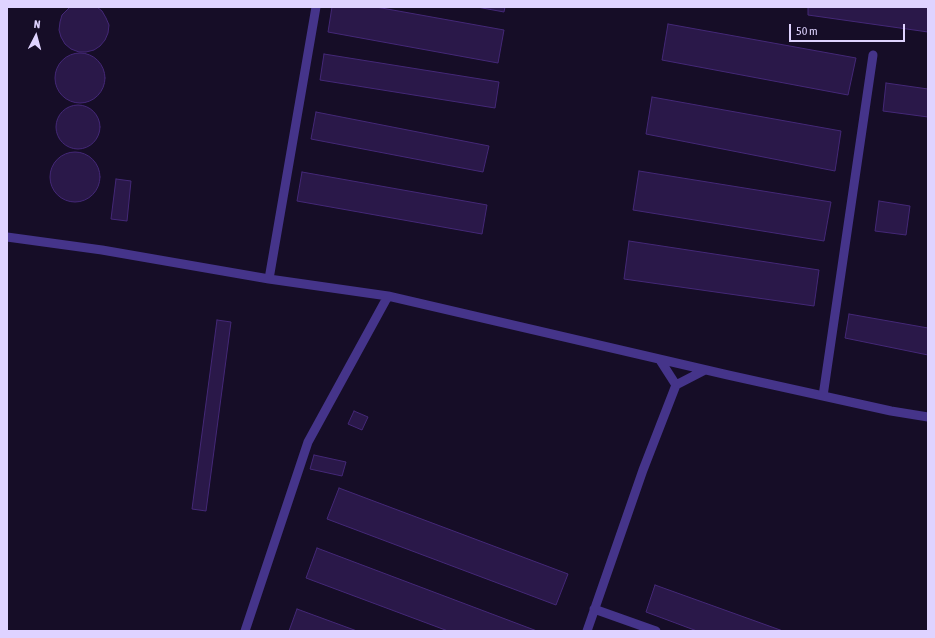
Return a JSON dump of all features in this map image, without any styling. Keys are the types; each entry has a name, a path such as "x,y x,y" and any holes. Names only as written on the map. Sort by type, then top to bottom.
{"lane":[{"path":"268,279 316,7"},
{"path":"823,396 872,55"},
{"path":"7,237 102,250 268,279 388,296 660,360 823,396 928,417"},
{"path":"244,631 308,442 388,296"},
{"path":"660,360 676,385"},
{"path":"586,631 643,470 676,385 705,370"},
{"path":"594,609 656,631"}],"building":[{"path":"70,7 97,7 102,11 106,18 109,25 108,33 105,40 94,50 79,52 71,49 65,44 61,37 59,30 62,15"},
{"path":"332,7 376,7 504,30 498,63 328,32"},
{"path":"477,7 505,7 504,12"},
{"path":"808,7 928,7 928,32 808,15"},
{"path":"668,24 856,58 848,95 662,60"},
{"path":"80,53 94,57 101,64 105,78 101,92 94,99 80,103 66,99 59,92 55,78 59,64 66,57"},
{"path":"324,54 499,82 495,108 320,80"},
{"path":"886,83 928,89 928,117 883,111"},
{"path":"652,97 841,131 835,171 646,134"},
{"path":"74,105 82,105 87,106 94,111 99,118 99,136 94,143 87,148 74,149 66,146 59,139 56,131 56,123 59,115 66,108"},
{"path":"316,112 489,146 483,172 311,139"},
{"path":"75,152 84,154 93,159 98,168 100,177 98,186 93,195 84,200 75,202 66,200 57,195 52,186 50,177 52,168 57,159 66,154"},
{"path":"639,171 831,202 824,241 633,210"},
{"path":"302,172 487,205 482,234 297,201"},
{"path":"116,179 131,181 127,221 111,219"},
{"path":"879,201 910,206 906,235 875,231"},
{"path":"629,241 819,270 814,306 624,279"},
{"path":"849,314 928,328 928,355 845,338"},
{"path":"217,320 231,322 206,511 192,509"},
{"path":"354,411 368,417 362,430 348,424"},
{"path":"314,455 346,462 342,476 310,469"},
{"path":"339,488 568,574 556,605 327,519"},
{"path":"317,548 537,631 448,631 306,578"},
{"path":"655,585 783,631 697,631 646,612"},
{"path":"297,609 357,631 289,631"}]}
